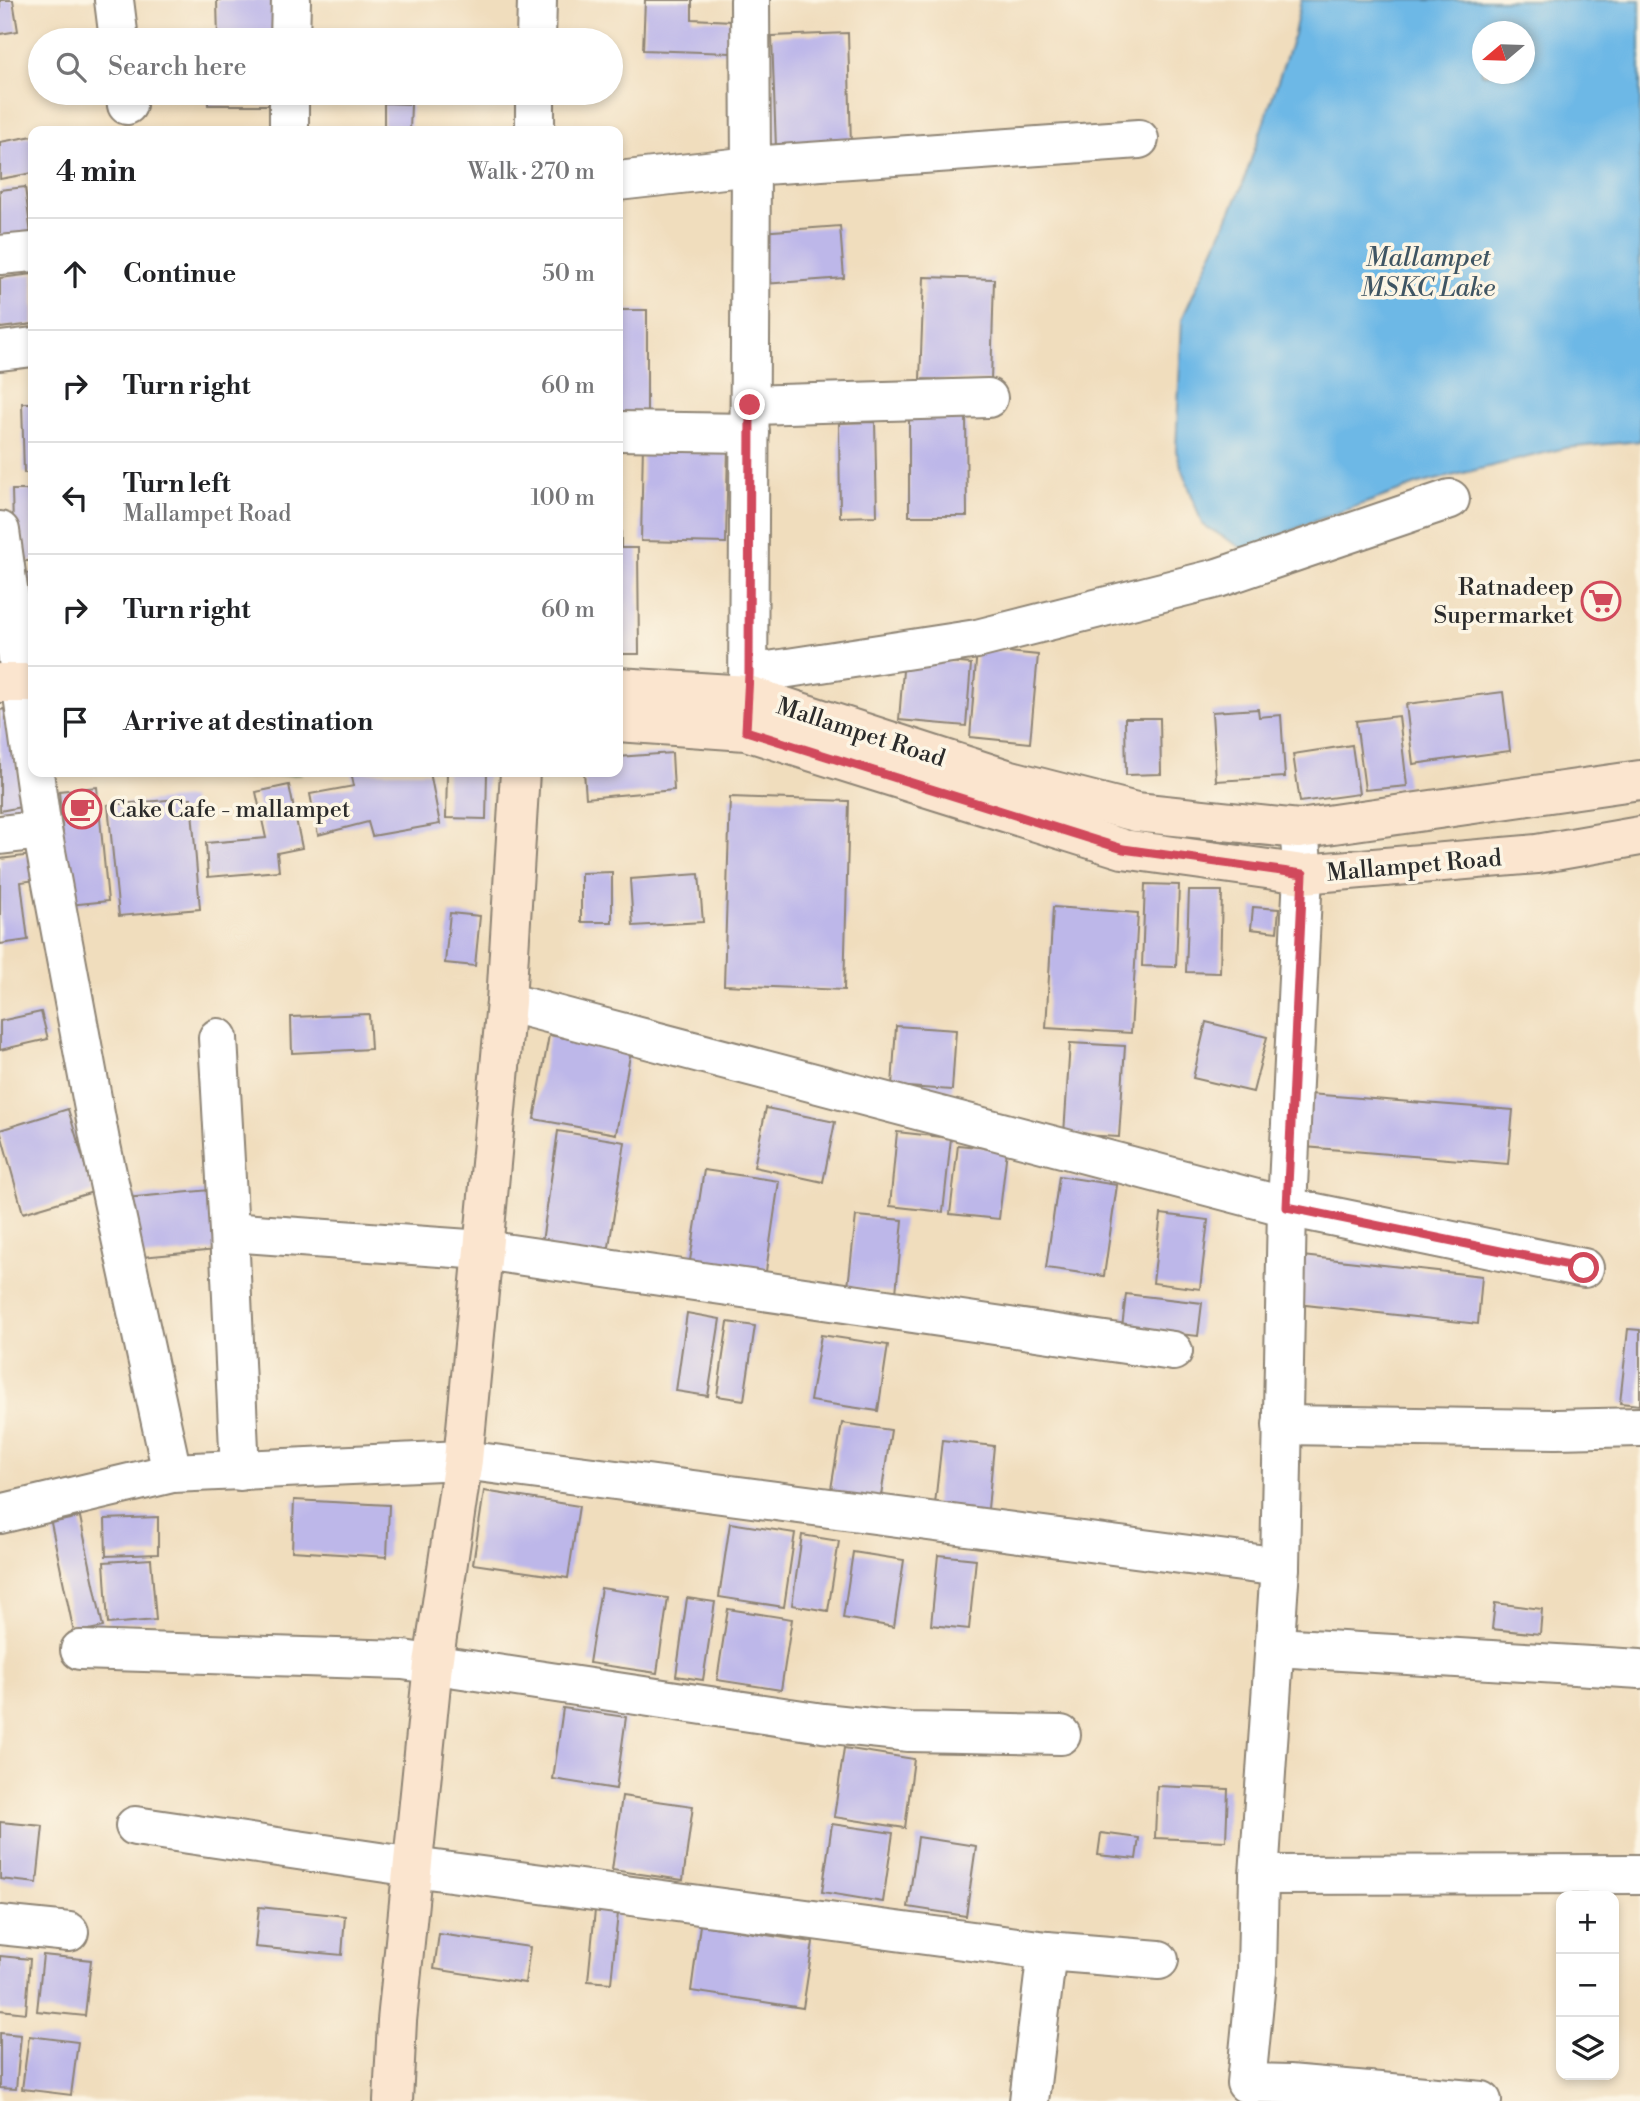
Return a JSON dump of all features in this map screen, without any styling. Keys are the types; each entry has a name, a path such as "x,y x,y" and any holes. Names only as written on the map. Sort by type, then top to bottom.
{"main road":[{"name":"Mallampet Road","path":"623,688 747,700 1007,779 1136,812 1299,829 1640,780"},
{"name":"Mallampet Road","path":"623,721 747,700 1123,849 1303,874 1537,854 1640,836"},
{"path":"393,2101 397,2021 433,1664 463,1460 484,1250 506,1002 520,777"}],"street":[{"path":"114,0 118,28"},
{"path":"290,28 291,0"},
{"path":"536,28 537,0"},
{"path":"750,0 747,700 1217,578 1450,499"},
{"path":"289,105 289,126"},
{"path":"535,126 536,105"},
{"path":"623,180 751,166 1139,139"},
{"path":"0,255 28,252"},
{"path":"0,352 28,348"},
{"path":"623,431 988,398"},
{"path":"0,531 28,744"},
{"path":"33,777 100,1141 172,1473"},
{"path":"1299,829 1303,874 1287,1207 1280,1567 1259,1875 1257,1972 1245,2092 1289,2084 1482,2101"},
{"path":"0,835 42,830"},
{"path":"506,1002 1287,1207 1584,1268"},
{"path":"218,1038 240,1471"},
{"path":"229,1232 484,1250 1173,1351"},
{"path":"1282,1425 1556,1429 1640,1427"},
{"path":"0,1514 172,1473 463,1460 1280,1567"},
{"path":"1276,1647 1640,1669"},
{"path":"80,1650 403,1660 823,1723 909,1732 1061,1735"},
{"path":"135,1826 413,1867 1047,1951 1159,1960"},
{"path":"1259,1875 1640,1874"},
{"path":"0,1925 69,1932"},
{"path":"1029,2101 1047,1951"}],"water":[{"name":"Mallampet MSKC Lake","path":"1301,0 1640,0 1640,441 1565,448 1419,484 1312,522 1245,550 1202,524 1176,451 1182,319 1241,189 1294,34"}],"building":[{"path":"0,0 13,0 18,31 0,34"},
{"path":"217,0 274,0 274,28 218,28"},
{"path":"645,0 692,0 692,19 732,21 731,53 643,50"},
{"path":"848,33 851,146 776,148 772,36"},
{"path":"384,105 411,105 410,126 384,126"},
{"path":"28,137 28,174 0,179 0,142"},
{"path":"25,187 28,235 0,238 0,190"},
{"path":"840,226 844,278 764,284 760,232"},
{"path":"28,275 28,325 0,328 0,278"},
{"path":"924,277 994,279 991,381 920,379"},
{"path":"623,310 647,310 647,415 623,415"},
{"path":"22,403 28,403 28,473 24,473"},
{"path":"966,414 967,516 909,516 909,415"},
{"path":"875,422 877,516 840,517 839,423"},
{"path":"643,443 728,445 726,543 641,541"},
{"path":"12,490 28,490 28,561 14,561"},
{"path":"623,548 638,548 639,654 623,654"},
{"path":"28,573 28,623 18,574"},
{"path":"977,649 1038,655 1030,743 970,737"},
{"path":"904,658 971,664 966,726 899,720"},
{"path":"1503,692 1510,751 1413,764 1406,704"},
{"path":"4,709 26,806 0,811 0,710"},
{"path":"1258,709 1259,717 1281,715 1285,777 1216,781 1212,712"},
{"path":"1399,716 1407,786 1365,790 1356,721"},
{"path":"1125,718 1160,718 1161,774 1126,775"},
{"path":"1352,745 1359,794 1300,802 1293,754"},
{"path":"672,753 674,790 586,798 584,777 623,777 623,757"},
{"path":"352,777 431,777 440,824 372,836 368,822 318,835 310,794 354,786"},
{"path":"447,777 487,777 486,819 446,818"},
{"path":"289,785 302,848 277,853 279,871 208,877 206,843 266,838 256,792"},
{"path":"97,787 108,901 69,905 59,791"},
{"path":"730,797 849,801 844,990 724,985"},
{"path":"191,798 200,909 119,916 108,805"},
{"path":"32,855 36,880 21,882 28,940 0,944 0,859"},
{"path":"612,872 612,922 581,922 581,873"},
{"path":"699,874 703,922 633,926 630,879"},
{"path":"1145,884 1179,885 1176,967 1142,966"},
{"path":"1189,891 1222,891 1220,973 1186,972"},
{"path":"1053,907 1138,913 1131,1033 1046,1028"},
{"path":"1253,907 1279,909 1277,932 1251,929"},
{"path":"450,913 480,916 475,966 445,963"},
{"path":"41,1012 48,1039 0,1050 0,1021"},
{"path":"369,1014 371,1049 292,1053 291,1017"},
{"path":"1206,1022 1267,1037 1253,1092 1193,1078"},
{"path":"896,1026 956,1030 952,1090 892,1086"},
{"path":"549,1035 631,1050 616,1134 534,1119"},
{"path":"1070,1043 1125,1046 1119,1137 1064,1134"},
{"path":"1309,1094 1513,1110 1508,1164 1305,1147"},
{"path":"766,1108 835,1122 823,1182 754,1167"},
{"path":"68,1109 93,1192 23,1213 0,1130"},
{"path":"558,1131 625,1142 607,1260 541,1249"},
{"path":"897,1132 951,1138 943,1212 890,1206"},
{"path":"958,1145 1007,1150 999,1219 950,1214"},
{"path":"704,1170 779,1181 765,1278 689,1267"},
{"path":"1059,1176 1117,1185 1104,1276 1046,1268"},
{"path":"210,1190 216,1250 131,1258 126,1198"},
{"path":"1161,1214 1208,1220 1200,1289 1153,1283"},
{"path":"856,1216 903,1220 896,1293 848,1287"},
{"path":"1302,1256 1482,1276 1478,1324 1297,1304"},
{"path":"1126,1294 1202,1303 1198,1336 1122,1328"},
{"path":"687,1313 720,1319 708,1396 676,1391"},
{"path":"728,1322 755,1326 744,1400 717,1396"},
{"path":"1628,1329 1640,1330 1640,1405 1620,1403"},
{"path":"821,1335 888,1345 878,1411 810,1401"},
{"path":"842,1423 891,1430 880,1503 830,1495"},
{"path":"942,1440 994,1446 987,1519 934,1513"},
{"path":"484,1491 579,1506 568,1578 473,1564"},
{"path":"294,1500 389,1505 387,1557 292,1551"},
{"path":"80,1517 103,1627 74,1633 51,1523"},
{"path":"158,1517 158,1554 106,1556 105,1519"},
{"path":"730,1523 795,1533 784,1607 719,1597"},
{"path":"802,1535 839,1541 828,1611 792,1605"},
{"path":"853,1552 904,1560 894,1627 843,1618"},
{"path":"938,1555 976,1559 969,1629 931,1625"},
{"path":"151,1559 156,1620 108,1624 104,1562"},
{"path":"601,1588 668,1598 657,1673 589,1663"},
{"path":"687,1598 715,1602 703,1680 676,1676"},
{"path":"1495,1603 1542,1609 1540,1634 1492,1629"},
{"path":"728,1609 792,1619 781,1690 717,1680"},
{"path":"563,1708 626,1717 616,1789 553,1779"},
{"path":"844,1748 914,1759 905,1828 834,1817"},
{"path":"1157,1786 1228,1789 1226,1841 1155,1838"},
{"path":"622,1796 693,1806 683,1880 612,1870"},
{"path":"0,1822 43,1826 37,1883 0,1879"},
{"path":"832,1824 893,1833 883,1902 822,1892"},
{"path":"1101,1833 1139,1838 1136,1859 1098,1855"},
{"path":"918,1837 976,1846 966,1916 908,1907"},
{"path":"259,1907 345,1916 342,1955 255,1947"},
{"path":"595,1910 618,1913 611,1983 588,1981"},
{"path":"700,1925 813,1942 803,2008 691,1991"},
{"path":"439,1934 530,1947 525,1983 434,1969"},
{"path":"43,1955 91,1960 85,2016 37,2011"},
{"path":"0,1956 30,1959 26,2013 0,2010"},
{"path":"0,2033 21,2035 16,2089 0,2088"},
{"path":"29,2036 78,2042 71,2095 22,2089"}],"place":[{"name":"Ratnadeep Supermarket","path":"1601,601"},
{"name":"Cake Cafe - mallampet","path":"82,809"}],"route":[{"path":"750,405 749,674 746,731 1123,849 1303,874 1287,1207 1584,1268"}]}
